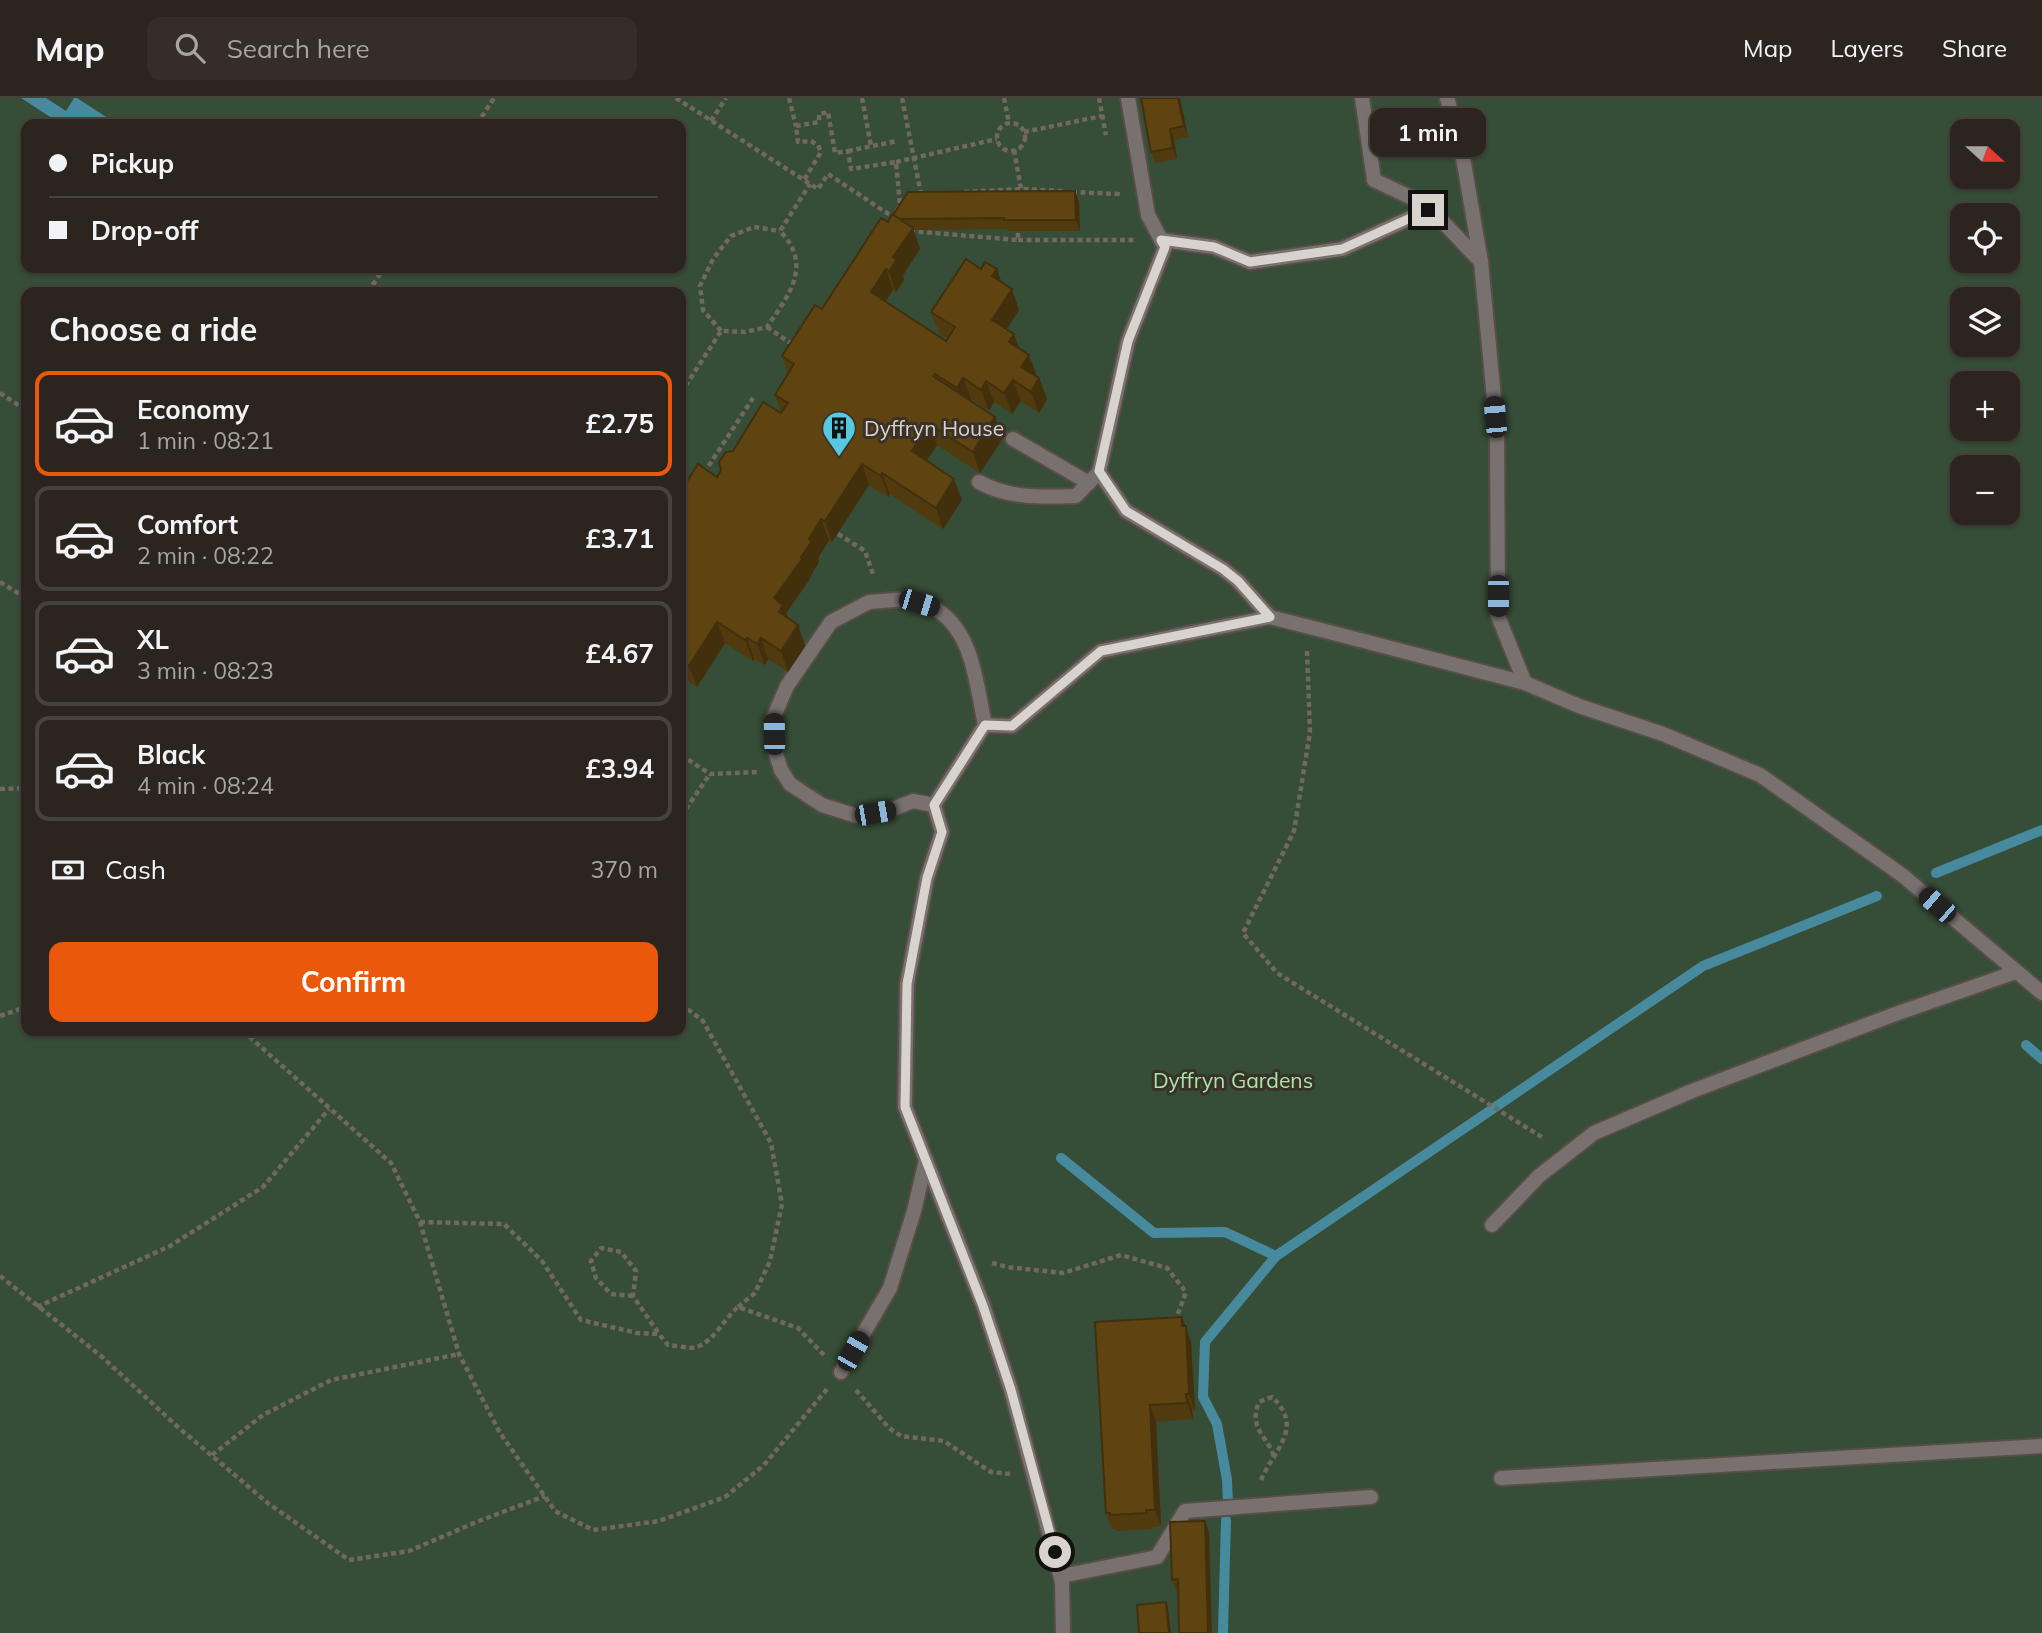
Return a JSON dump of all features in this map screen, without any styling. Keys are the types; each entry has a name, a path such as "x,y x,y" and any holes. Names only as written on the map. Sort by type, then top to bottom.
{"lane":[{"path":"979,482 995,490 1026,497 1076,496 1099,471 1128,341 1165,247 1148,215 1128,98"},
{"path":"1362,98 1374,180 1428,210 1481,262"},
{"path":"1447,98 1461,146 1481,262 1497,430 1498,616 1525,683"},
{"path":"1161,240 1214,247 1250,262 1342,249 1428,210"},
{"path":"1013,439 1089,483"},
{"path":"1099,471 1126,511 1223,569 1238,581 1270,617"},
{"path":"934,805 913,801 893,809 857,816 822,805 790,784 781,770 775,751 774,716 787,686 831,622 869,601 906,599 933,608 956,628 970,653 985,725 934,805 942,832 927,878 907,984 905,1107 963,1254 1007,1378 1061,1576 1063,1633"},
{"path":"985,725 1012,726 1101,651 1270,617 1306,626 1525,683 1579,706 1663,734 1760,775 1902,875 2042,993"},
{"path":"1492,1225 1539,1175 1594,1133 1692,1091 1898,1013 2016,972"},
{"path":"841,1372 890,1288 914,1211 926,1160"},
{"path":"1501,1478 2042,1446"},
{"path":"1061,1576 1157,1557 1185,1511 1371,1497"}],"path":[{"path":"480,119 494,98"},
{"path":"676,98 818,189 828,174 893,217"},
{"path":"711,121 726,98"},
{"path":"780,231 821,152 818,145 811,141 798,142 789,98"},
{"path":"862,98 871,146"},
{"path":"902,98 921,194 934,194"},
{"path":"1004,98 1009,123"},
{"path":"1099,98 1108,142"},
{"path":"796,126 819,122 819,114 828,112 835,153 897,141"},
{"path":"1024,132 1102,116"},
{"path":"1009,123 1018,124 1026,136 1022,146 1014,150 1002,147 997,139 999,130 1009,123"},
{"path":"848,151 851,169 896,162 997,139"},
{"path":"1014,150 1021,189"},
{"path":"890,224 900,205 896,162"},
{"path":"958,192 1021,189 1118,194 1115,181"},
{"path":"995,190 996,202"},
{"path":"1017,240 1019,214"},
{"path":"754,228 780,231 793,249 798,273 786,299 767,327 745,332 721,331 703,310 700,286 713,260 731,236 754,228"},
{"path":"899,231 1017,240 1161,240"},
{"path":"767,327 805,353"},
{"path":"686,385 721,331"},
{"path":"0,393 21,407"},
{"path":"702,475 753,398"},
{"path":"838,534 865,551 875,579 869,601"},
{"path":"0,582 21,595"},
{"path":"1306,626 1310,732 1294,831 1243,933 1277,973 1568,1153"},
{"path":"686,758 710,774 781,770"},
{"path":"686,809 710,774"},
{"path":"0,789 21,788"},
{"path":"633,1296 611,1294 596,1278 592,1261 601,1248 621,1252 636,1271 633,1296 668,1345 695,1348 714,1336 723,1320 755,1293 770,1261 782,1204 771,1143 704,1021 686,1008"},
{"path":"0,1016 21,1009"},
{"path":"249,1036 390,1163 420,1222 459,1354 500,1433 555,1511 593,1530 659,1521 724,1497 764,1465 841,1372"},
{"path":"37,1307 170,1246 263,1187 329,1109"},
{"path":"420,1222 504,1224 542,1261 581,1320 637,1333 659,1334"},
{"path":"963,1254 1007,1267 1063,1273 1121,1255 1167,1268 1186,1292 1173,1330"},
{"path":"0,1276 101,1356 269,1504 349,1560 409,1551 544,1496"},
{"path":"738,1307 798,1328 841,1372 889,1428 901,1436 944,1441 991,1472 1035,1478"},
{"path":"212,1455 263,1415 331,1380 459,1354"},
{"path":"1250,1507 1264,1474 1283,1444 1288,1419 1281,1405 1272,1397 1259,1402 1254,1415 1259,1432 1274,1457"}],"green space":[{"name":"Dyffryn Gardens","path":"0,98 2042,98 2042,1633 0,1633"}],"water":[{"path":"21,98 46,98 66,111 74,98 77,98 109,119 53,119"}],"building":[{"path":"1141,98 1178,98 1184,126 1170,129 1173,148 1151,152"},
{"path":"1075,191 1076,220 899,219 893,215 908,192"},
{"name":"Dyffryn House","path":"892,214 913,228 893,257 897,259 889,271 886,269 871,292 946,341 955,327 931,312 966,259 981,269 985,262 997,269 992,276 1012,289 992,320 1014,334 1009,342 1029,355 1021,367 1039,378 1031,392 1013,380 1004,393 986,381 981,390 963,378 957,388 935,374 933,376 995,417 973,452 929,424 912,451 954,479 936,508 882,473 881,476 862,464 825,521 821,519 809,539 812,541 801,557 803,558 774,598 783,605 779,612 798,625 781,651 761,638 757,644 747,638 745,640 717,622 689,666 686,664 686,483 698,464 717,477 721,470 719,462 726,452 733,451 763,402 781,413 788,403 775,395 794,364 782,356 815,305 822,309 881,218 888,222"},
{"path":"1182,1317 1182,1326 1186,1326 1189,1394 1186,1394 1187,1403 1150,1405 1155,1510 1110,1515 1106,1513 1095,1322"},
{"path":"1205,1521 1208,1633 1179,1633 1178,1579 1172,1580 1170,1522"},
{"path":"1166,1602 1169,1633 1139,1633 1137,1605"}],"waterway":[{"path":"1936,873 2042,830"},
{"path":"1061,1158 1154,1233 1225,1232 1276,1256 1703,966 1877,896"},
{"path":"2026,1045 2042,1059"},
{"path":"1228,1502 1217,1424 1203,1397 1205,1342 1276,1256"},
{"path":"1223,1633 1226,1520"}],"place":[{"name":"Dyffryn House","path":"839,458"}],"route":[{"path":"1055,1552 1011,1390 983,1306 905,1107 907,984 927,878 942,832 934,805 985,725 1012,726 1101,651 1270,617 1238,581 1223,569 1126,511 1099,471 1128,341 1165,247 1161,240 1214,247 1250,262 1342,249 1428,210"}]}
